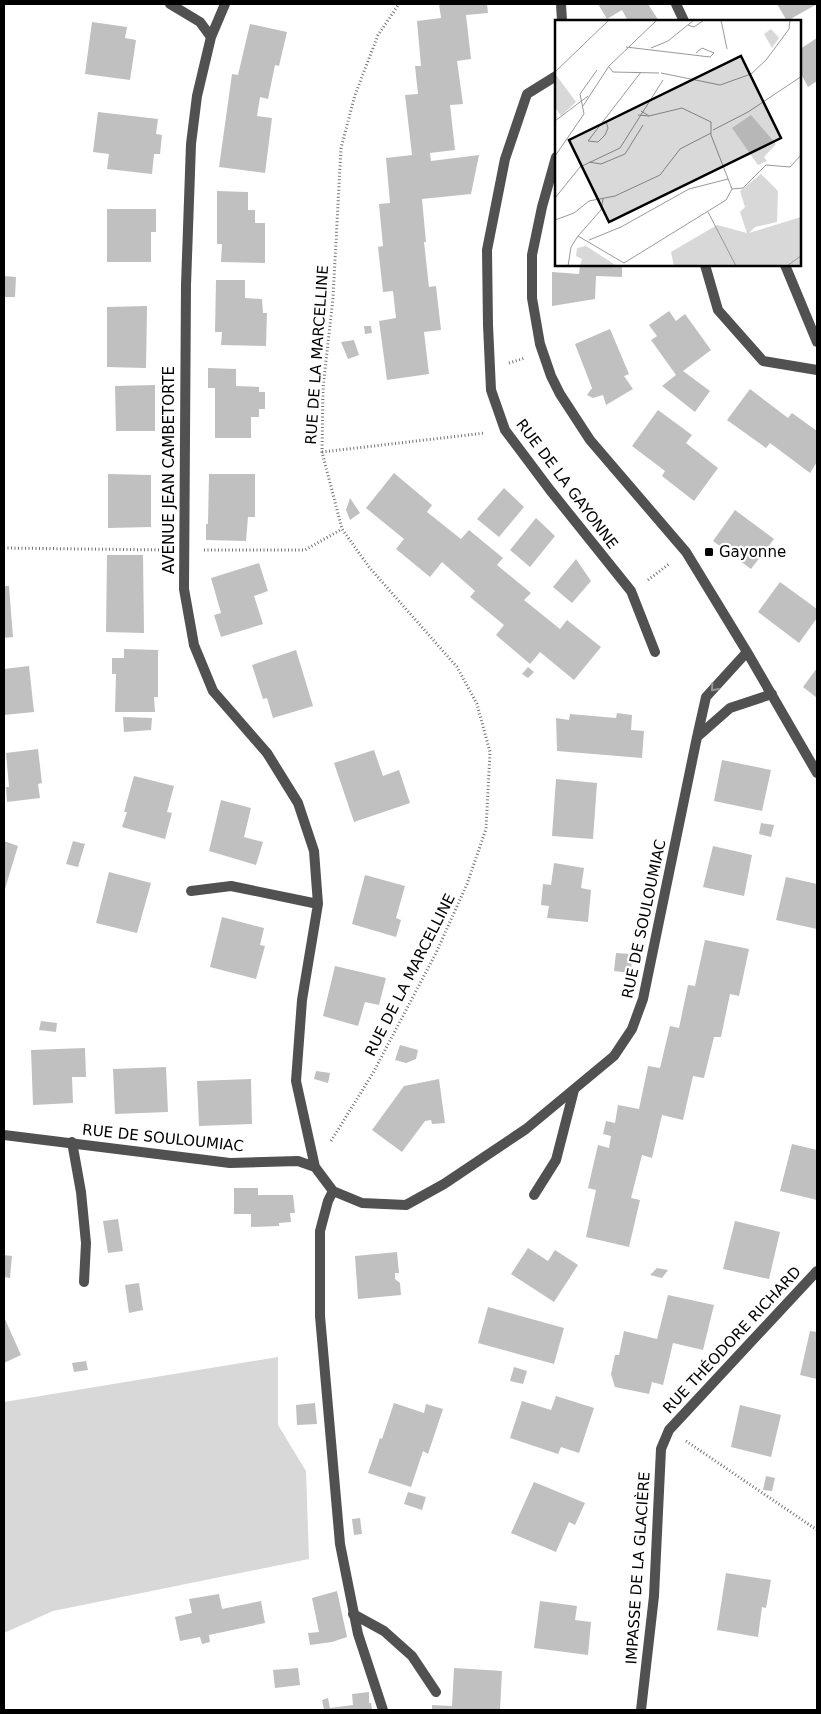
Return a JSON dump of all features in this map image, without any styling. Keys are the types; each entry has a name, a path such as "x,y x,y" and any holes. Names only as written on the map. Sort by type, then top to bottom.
{"street":[{"path":"170,4 200,22 211,38"},
{"name":"AVENUE JEAN CAMBETORTE","path":"226,4 211,38 197,96 191,144 186,285 184,589 194,645 213,691 267,753 298,803 314,851 318,904 302,1000 296,1080 314,1167"},
{"path":"560,4 562,20"},
{"path":"676,4 684,20"},
{"name":"RUE DE LA GAYONNE","path":"555,77 527,94 504,159 487,250 491,390 505,430 631,592 655,652"},
{"path":"555,161 542,207 532,255 532,298 540,344 551,376 560,394 590,440 686,552 772,694 817,773"},
{"path":"705,266 718,310 763,361 817,370"},
{"path":"785,266 817,342"},
{"name":"RUE DE SOULOUMIAC","path":"333,1191 362,1202 406,1205 444,1184 526,1129 614,1056 632,1029 643,999 706,697 747,652"},
{"path":"697,737 730,708 772,694"},
{"path":"191,891 231,886 318,904"},
{"path":"534,1195 556,1160 574,1090"},
{"name":"RUE DE SOULOUMIAC","path":"4,1135 230,1163 298,1161 314,1167"},
{"path":"72,1142 81,1192 86,1244 84,1282"},
{"path":"314,1167 333,1191 328,1201 320,1231 320,1316 340,1544 358,1634 384,1710"},
{"name":"RUE THÉODORE RICHARD","path":"669,1430 817,1271"},
{"name":"IMPASSE DE LA GLACIÈRE","path":"641,1710 654,1596 661,1450 669,1430"},
{"path":"353,1614 384,1631 412,1656 436,1692"}],"path":[{"name":"RUE DE LA MARCELLINE","path":"314,1167 373,1073 436,953 467,884 486,828 490,752 477,704 457,666 369,568 342,529 322,452 323,388 333,298 341,148 355,94 378,35 399,4"},
{"path":"503,365 526,358"},
{"path":"322,452 505,430"},
{"path":"646,582 671,562"},
{"path":"684,1440 817,1530"}],"shaded area":[{"path":"278,1357 278,1425 306,1471 309,1559 53,1611 4,1633 4,1402"}],"building":[{"path":"439,4 487,4 488,13 466,15 471,59 457,61 463,104 450,105 455,150 430,153 431,161 479,155 471,194 422,199 429,287 436,286 441,330 424,332 429,374 387,380 379,321 396,318 393,291 383,292 378,247 383,246 379,204 390,203 386,158 412,155 405,95 418,94 415,66 421,66 417,21 441,18"},
{"path":"598,4 648,4 658,20 627,20 622,10 607,19"},
{"path":"777,4 817,4 789,20 786,20"},
{"path":"92,22 127,27 125,38 136,40 130,80 85,74"},
{"path":"250,24 287,32 279,66 275,65 268,99 260,97 257,116 272,118 265,173 219,167 232,74 238,75"},
{"path":"817,38 817,81 808,87 801,74 801,48"},
{"path":"98,112 158,119 156,134 162,135 160,154 154,154 152,174 107,169 109,154 93,152"},
{"path":"217,191 248,192 248,210 255,210 255,223 265,223 265,263 221,262 222,244 217,244"},
{"path":"107,209 156,209 156,232 151,232 151,262 107,262"},
{"path":"580,266 622,266 622,277 596,276 595,299 552,306 552,272 579,274"},
{"path":"4,276 16,277 15,297 4,297"},
{"path":"216,280 245,280 245,298 262,299 263,313 267,313 266,346 221,345 222,332 215,332"},
{"path":"147,306 146,368 107,367 107,307"},
{"path":"669,311 676,321 685,314 711,350 683,371 710,391 695,412 662,386 676,375 651,340 657,336 649,325"},
{"path":"364,326 371,326 372,333 365,334"},
{"path":"610,329 629,374 624,376 633,389 606,405 603,395 593,398 587,395 592,388 575,344"},
{"path":"354,340 359,355 348,359 341,342"},
{"path":"208,368 236,369 236,386 259,387 259,392 265,392 265,409 259,409 259,417 251,417 251,438 215,438 215,388 208,388"},
{"path":"155,385 155,431 116,431 115,386"},
{"path":"750,389 788,418 792,413 817,431 817,462 810,473 770,443 766,448 727,420"},
{"path":"658,410 692,435 686,443 718,468 694,501 662,476 665,471 632,446"},
{"path":"394,473 432,505 427,512 461,539 469,530 503,558 497,565 531,593 524,600 560,629 567,620 601,647 574,680 540,652 530,664 496,635 504,625 470,597 475,591 442,562 430,577 396,549 404,539 366,508"},
{"path":"108,474 151,475 151,527 108,528"},
{"path":"209,474 255,474 255,517 248,517 246,541 206,540"},
{"path":"504,488 524,507 499,537 477,519"},
{"path":"350,498 360,513 350,520 346,510"},
{"path":"735,510 774,539 751,569 713,541"},
{"path":"536,518 555,536 530,567 510,550"},
{"path":"107,555 143,555 144,633 106,632"},
{"path":"576,559 591,581 572,603 553,587"},
{"path":"259,563 268,591 254,596 263,624 221,637 214,615 221,613 211,578"},
{"path":"780,582 817,609 817,618 799,643 758,612"},
{"path":"4,586 9,586 13,637 4,638"},
{"path":"124,649 158,650 158,697 154,697 155,712 115,712 116,674 112,674 112,658 124,658"},
{"path":"296,650 313,706 273,718 267,698 263,699 252,665"},
{"path":"29,666 34,712 4,715 4,669"},
{"path":"528,667 534,672 528,678 522,674"},
{"path":"817,668 817,698 803,687"},
{"path":"617,713 632,715 631,730 644,731 642,758 557,751 556,718 569,720 570,714 616,718"},
{"path":"123,717 152,718 151,730 124,732"},
{"path":"38,749 42,783 38,784 40,798 7,802 6,787 9,787 6,753"},
{"path":"374,750 383,776 399,770 410,803 354,822 334,763"},
{"path":"722,760 771,770 762,811 714,801"},
{"path":"134,776 174,786 167,812 172,813 165,839 122,827"},
{"path":"556,779 597,783 593,839 552,836"},
{"path":"221,800 251,808 244,837 263,842 256,865 209,851"},
{"path":"761,823 774,825 771,837 759,834"},
{"path":"4,841 18,846 4,892"},
{"path":"73,841 85,844 78,867 66,864"},
{"path":"713,846 752,855 744,896 703,887"},
{"path":"554,863 584,868 581,888 591,890 588,922 547,918 549,906 541,905 543,884 551,885"},
{"path":"109,872 151,883 137,933 96,923"},
{"path":"365,875 405,886 396,918 401,920 396,937 352,924"},
{"path":"786,877 817,884 817,929 776,920"},
{"path":"222,917 264,928 260,945 265,946 256,979 210,967"},
{"path":"705,940 749,949 739,996 730,994 721,1037 714,1037 704,1078 693,1076 683,1120 662,1115 652,1158 642,1155 631,1198 640,1200 629,1247 586,1237 596,1190 588,1188 598,1145 609,1148 611,1136 603,1134 606,1121 615,1123 618,1105 639,1109 648,1066 660,1068 670,1026 679,1028 688,985 695,986"},
{"path":"616,953 632,954 631,973 614,971"},
{"path":"335,966 386,978 379,1005 365,1002 358,1026 323,1016"},
{"path":"41,1021 57,1023 56,1032 39,1030"},
{"path":"400,1045 418,1050 416,1059 406,1063 395,1060"},
{"path":"85,1048 86,1077 72,1077 73,1103 33,1105 31,1050"},
{"path":"166,1067 168,1112 115,1114 113,1069"},
{"path":"316,1071 330,1073 328,1083 314,1079"},
{"path":"251,1079 252,1124 199,1126 197,1081"},
{"path":"439,1079 445,1123 432,1124 431,1120 425,1121 402,1152 372,1130 404,1086"},
{"path":"792,1144 817,1150 817,1200 780,1191"},
{"path":"234,1188 258,1188 258,1195 293,1195 295,1213 290,1213 291,1222 279,1223 279,1226 251,1227 251,1214 234,1214"},
{"path":"118,1219 123,1251 108,1253 103,1221"},
{"path":"735,1221 780,1232 769,1279 723,1269"},
{"path":"528,1248 548,1261 555,1250 578,1265 554,1302 511,1274"},
{"path":"397,1252 399,1273 395,1273 395,1279 400,1283 401,1295 358,1299 355,1256"},
{"path":"4,1255 12,1256 10,1278 4,1277"},
{"path":"657,1268 668,1270 662,1278 650,1275"},
{"path":"139,1283 143,1310 129,1313 125,1285"},
{"path":"668,1295 714,1305 703,1350 673,1343 663,1385 652,1382 649,1394 615,1387 611,1374 615,1355 619,1355 624,1331 657,1339"},
{"path":"488,1307 564,1328 554,1364 478,1343"},
{"path":"4,1317 21,1355 4,1363"},
{"path":"810,1331 817,1332 817,1379 800,1375"},
{"path":"86,1361 88,1370 74,1372 72,1363"},
{"path":"514,1367 527,1371 523,1384 510,1381"},
{"path":"556,1396 594,1408 579,1453 561,1447 558,1454 510,1438 522,1401 551,1410"},
{"path":"315,1403 317,1424 297,1425 296,1405"},
{"path":"394,1403 424,1413 426,1404 443,1409 428,1454 423,1451 411,1487 368,1473"},
{"path":"740,1405 781,1415 771,1457 731,1447"},
{"path":"766,1476 775,1478 772,1491 763,1490"},
{"path":"534,1482 585,1503 575,1525 569,1522 556,1552 511,1533"},
{"path":"408,1492 426,1497 422,1510 404,1504"},
{"path":"360,1518 362,1534 354,1535 352,1519"},
{"path":"726,1573 771,1580 766,1608 762,1607 758,1637 717,1630"},
{"path":"337,1591 347,1637 332,1642 310,1645 308,1633 319,1632 312,1598"},
{"path":"219,1594 222,1609 261,1601 265,1623 209,1635 210,1642 202,1644 200,1637 180,1641 175,1617 192,1613 189,1599"},
{"path":"540,1601 577,1606 575,1620 591,1622 588,1655 534,1648"},
{"path":"298,1668 300,1685 275,1688 273,1670"},
{"path":"454,1668 502,1671 500,1710 432,1710 432,1705 452,1706"},
{"path":"369,1692 369,1703 371,1703 372,1710 324,1710 322,1700 328,1698 330,1708 353,1705 352,1694"}],"place":[{"name":"Gayonne","path":"709,552"}]}
